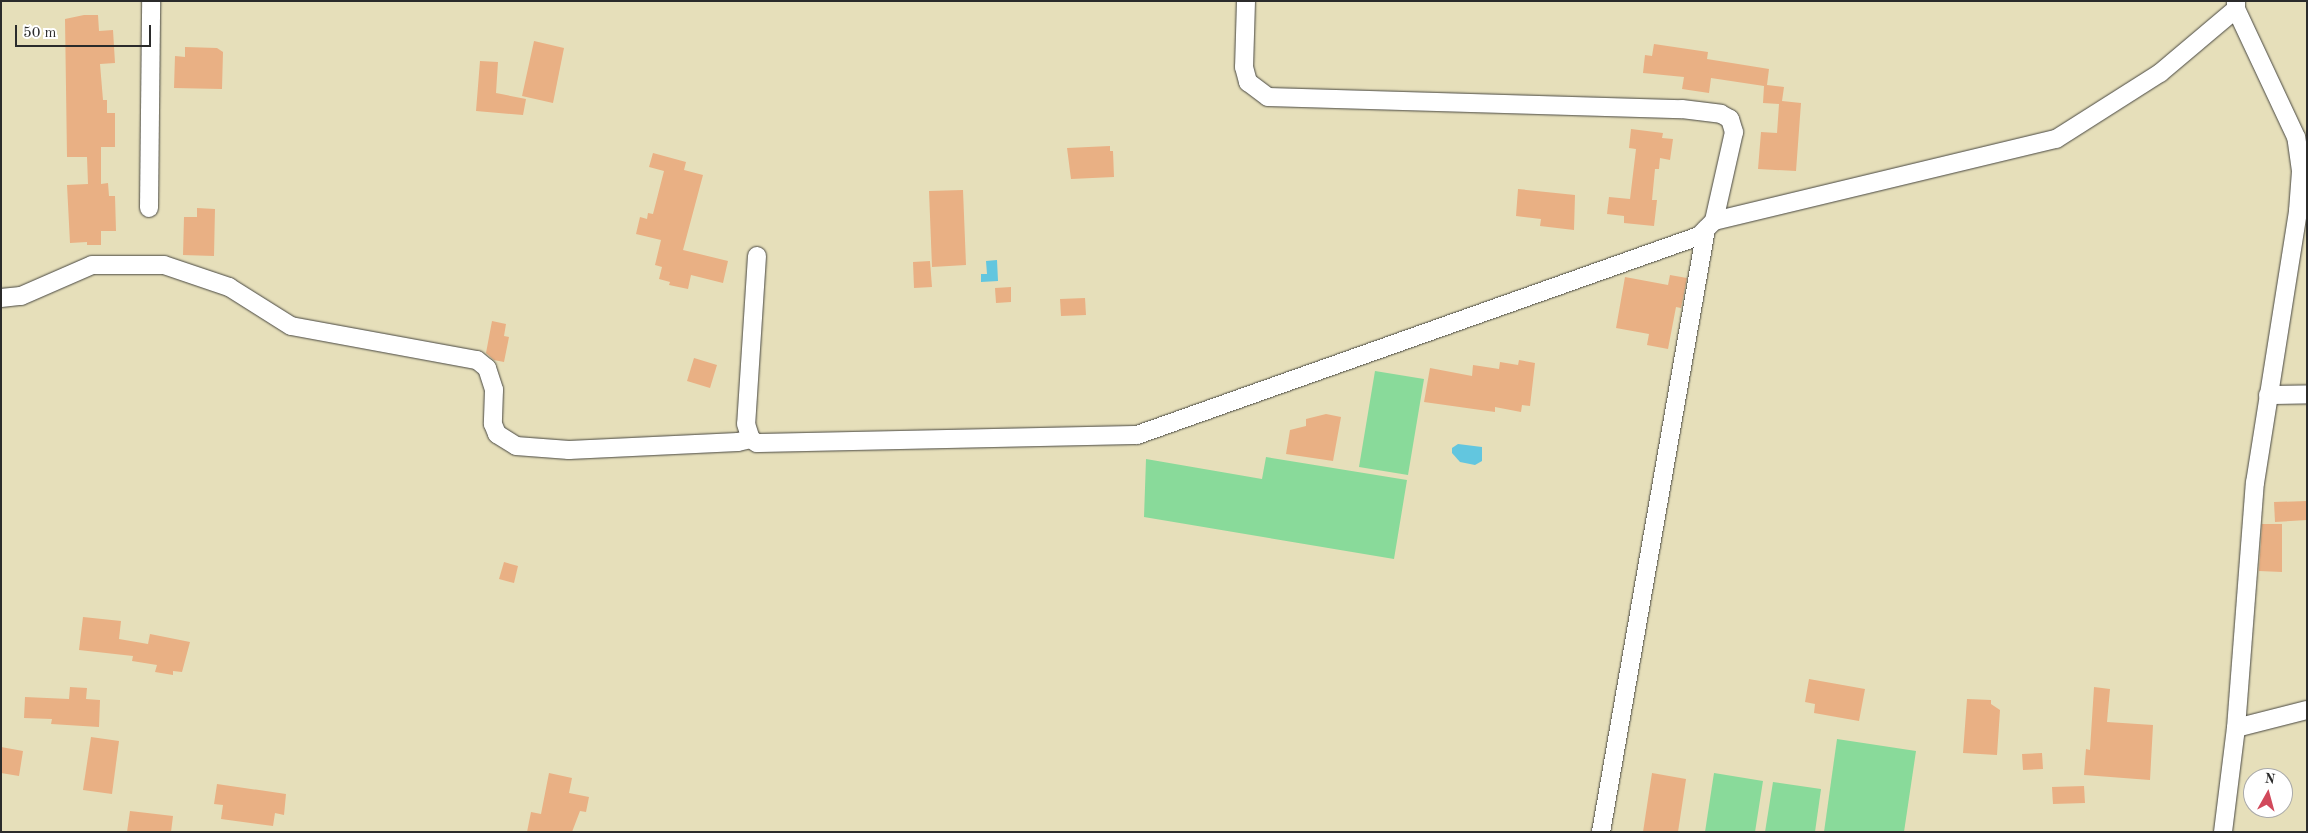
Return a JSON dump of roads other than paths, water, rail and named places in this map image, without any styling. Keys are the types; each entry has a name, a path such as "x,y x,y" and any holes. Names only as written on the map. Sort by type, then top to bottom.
{"street":[{"path":"149,208 151,1"},
{"path":"1246,1 1244,67 1248,82 1268,97 1682,109 1721,114 1730,119 1734,132 1710,225 1601,832"},
{"path":"758,256 746,424 751,439 757,443 1137,435 1699,236 1710,225 2056,139 2160,73 2236,5 2296,137 2301,170 2298,211 2255,484 2236,728 2223,832"},
{"path":"1,298 22,296 92,265 164,265 229,287 291,326 477,360 487,368 494,390 493,424 497,434 516,446 569,450 738,442 751,439"},
{"path":"2268,395 2307,394"},
{"path":"2236,728 2307,710"}],"water":[{"path":"997,260 998,281 981,282 981,274 987,274 986,261"},
{"path":"1458,444 1482,447 1482,461 1475,465 1460,462 1452,453 1452,448"}]}
